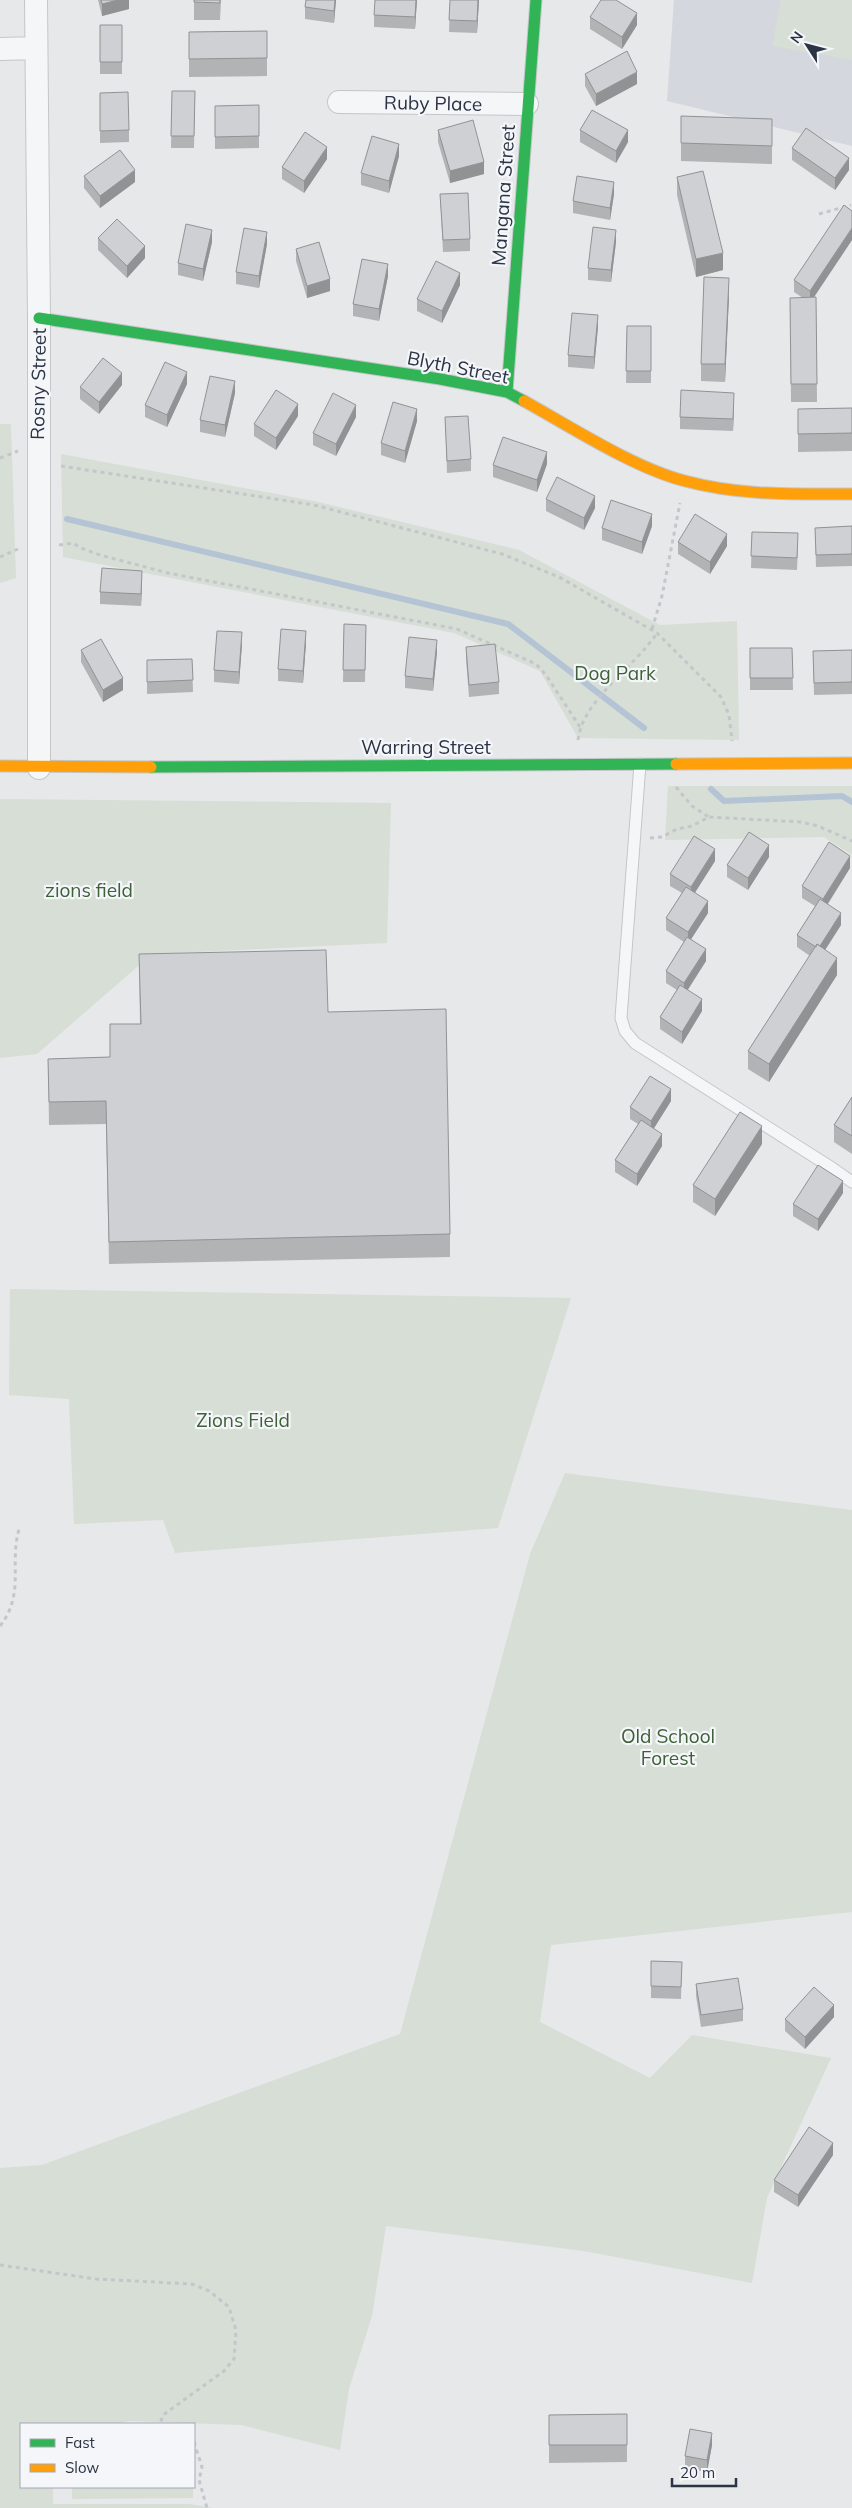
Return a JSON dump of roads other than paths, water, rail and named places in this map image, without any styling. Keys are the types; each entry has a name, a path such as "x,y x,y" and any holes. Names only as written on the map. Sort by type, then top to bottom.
{"street":[{"name":"Rosny Street","path":"36,0 39,318 38,768"},
{"name":"Mangana Street","path":"507,392 536,0"},
{"path":"0,49 36,48"},
{"name":"Ruby Place","path":"339,102 527,104"},
{"name":"Blyth Street","path":"39,318 440,379 507,392 640,464 684,480 756,494 852,494"},
{"name":"Warring Street","path":"0,766 38,768 576,763 734,766 852,763"}],"lane":[{"path":"640,764 621,1018 625,1031 634,1043 825,1163 852,1182"}],"waterway":[{"path":"67,519 508,624 644,728"},
{"path":"711,789 724,801 842,796 852,802"}],"park label":[{"name":"Dog Park","path":"615,673"},
{"name":"zions field","path":"89,890"},
{"name":"Zions Field","path":"243,1420"},
{"name":"Old School Forest","path":"668,1747"}]}
